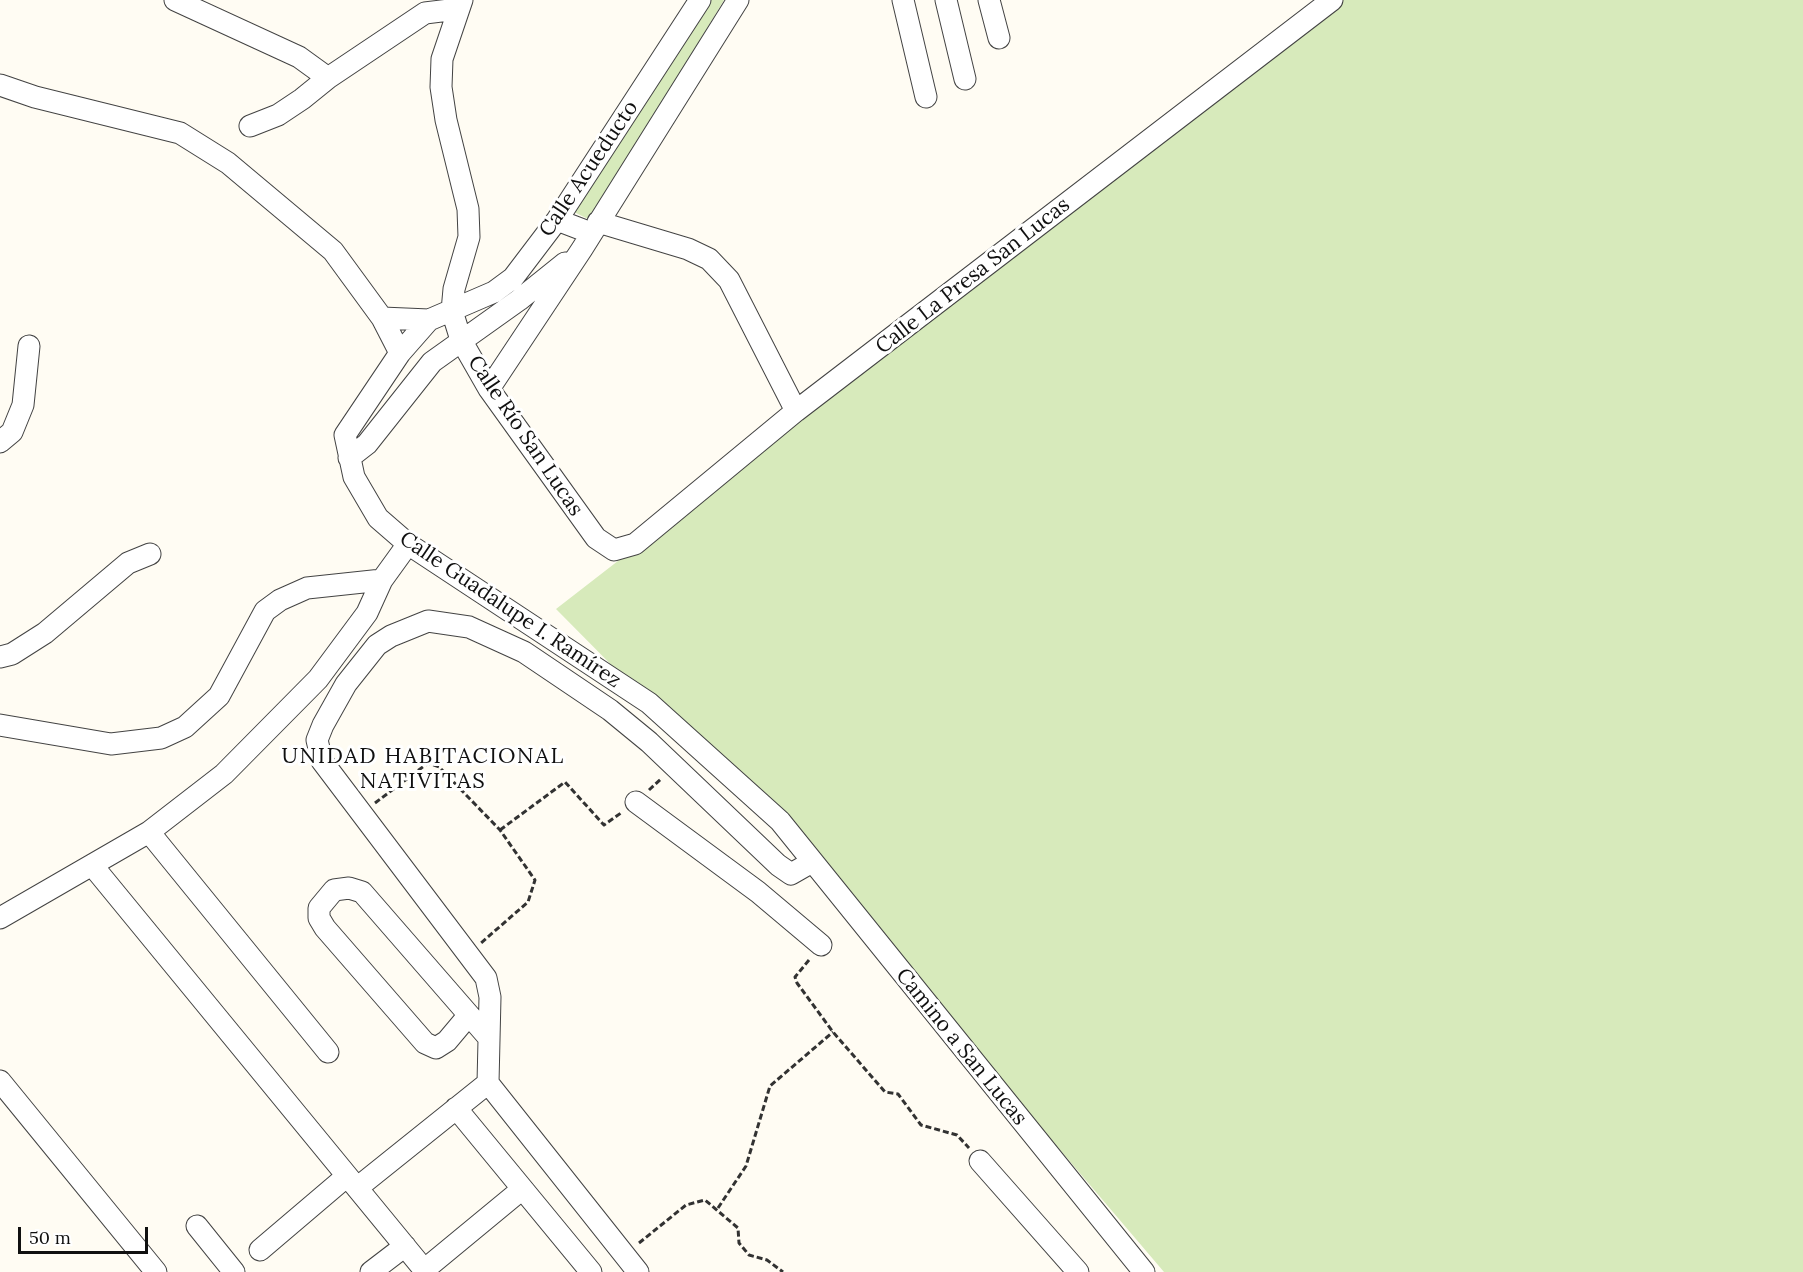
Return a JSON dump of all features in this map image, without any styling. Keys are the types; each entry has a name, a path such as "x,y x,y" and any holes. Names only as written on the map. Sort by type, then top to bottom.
{"street":[{"path":"175,0 299,57 328,78"},
{"name":"Calle Acueducto","path":"452,311 494,292 513,278 557,220 700,0"},
{"name":"Calle Acueducto","path":"489,389 590,235 738,0"},
{"path":"903,0 926,98"},
{"path":"946,0 964,79"},
{"path":"989,0 999,38"},
{"name":"Calle La Presa San Lucas","path":"614,550 635,544 796,411 1332,0"},
{"path":"250,126 278,115 328,78 425,13 459,5"},
{"path":"452,311 454,289 469,237 468,208 446,120 441,87 442,59 459,5"},
{"path":"0,85 35,97 180,133 259,187 333,251 382,318 400,353"},
{"path":"557,220 590,235 688,249 709,260 729,280 796,411"},
{"name":"Calle Acueducto","path":"349,458 367,444 432,362 519,300 590,235"},
{"name":"Calle Guadalupe I. Ramírez","path":"452,311 429,320 400,353 345,435 354,477 378,518 408,544 649,703 780,821"},
{"name":"Calle Río San Lucas","path":"452,311 461,340 489,389 596,538 614,550"},
{"path":"382,318 429,320"},
{"path":"0,442 12,432 23,405 28,346"},
{"path":"382,381 401,399"},
{"path":"0,918 149,832 224,774 318,679 367,612 382,580 408,544"},
{"path":"0,657 12,654 45,633 128,562 150,554"},
{"path":"0,725 111,744 161,738 184,727 219,696 265,610 280,600 308,588 382,580"},
{"path":"638,1272 488,1083 490,997 486,978 322,761 316,741 346,684 377,645 415,625 428,621 470,627 524,652 609,710 649,742 778,865 791,873"},
{"path":"636,802 758,892 822,945"},
{"name":"Camino a San Lucas","path":"780,821 1144,1272"},
{"path":"149,832 328,1052"},
{"path":"758,892 812,862"},
{"path":"92,865 425,1271 522,1190"},
{"path":"468,1016 447,1041 436,1048 425,1043 325,928 319,918 319,908 334,891 349,888 362,892 489,1038"},
{"path":"0,1081 156,1272"},
{"path":"260,1250 488,1083"},
{"path":"456,1108 591,1272"},
{"path":"980,1161 1078,1272"},
{"path":"197,1226 234,1272"},
{"path":"371,1272 405,1246"}],"path":[{"path":"361,813 428,763 440,767 500,830 535,880 528,902 469,954"},
{"path":"500,830 565,782 604,825 636,802"},
{"path":"822,945 795,977 796,983 832,1032 885,1092 898,1094 921,1125 957,1135 980,1161"},
{"path":"718,1208 746,1166 770,1086 832,1032"},
{"path":"624,1256 686,1205 705,1200 718,1208 738,1228 739,1243 749,1255 766,1260 783,1272"}],"green space":[{"path":"705,0 724,0 592,221 568,209"},
{"path":"1341,0 1803,0 1803,1272 1164,1272 780,821 649,703 556,609"}],"district":[{"name":"UNIDAD HABITACIONAL NATIVITAS","path":"423,770"}]}
